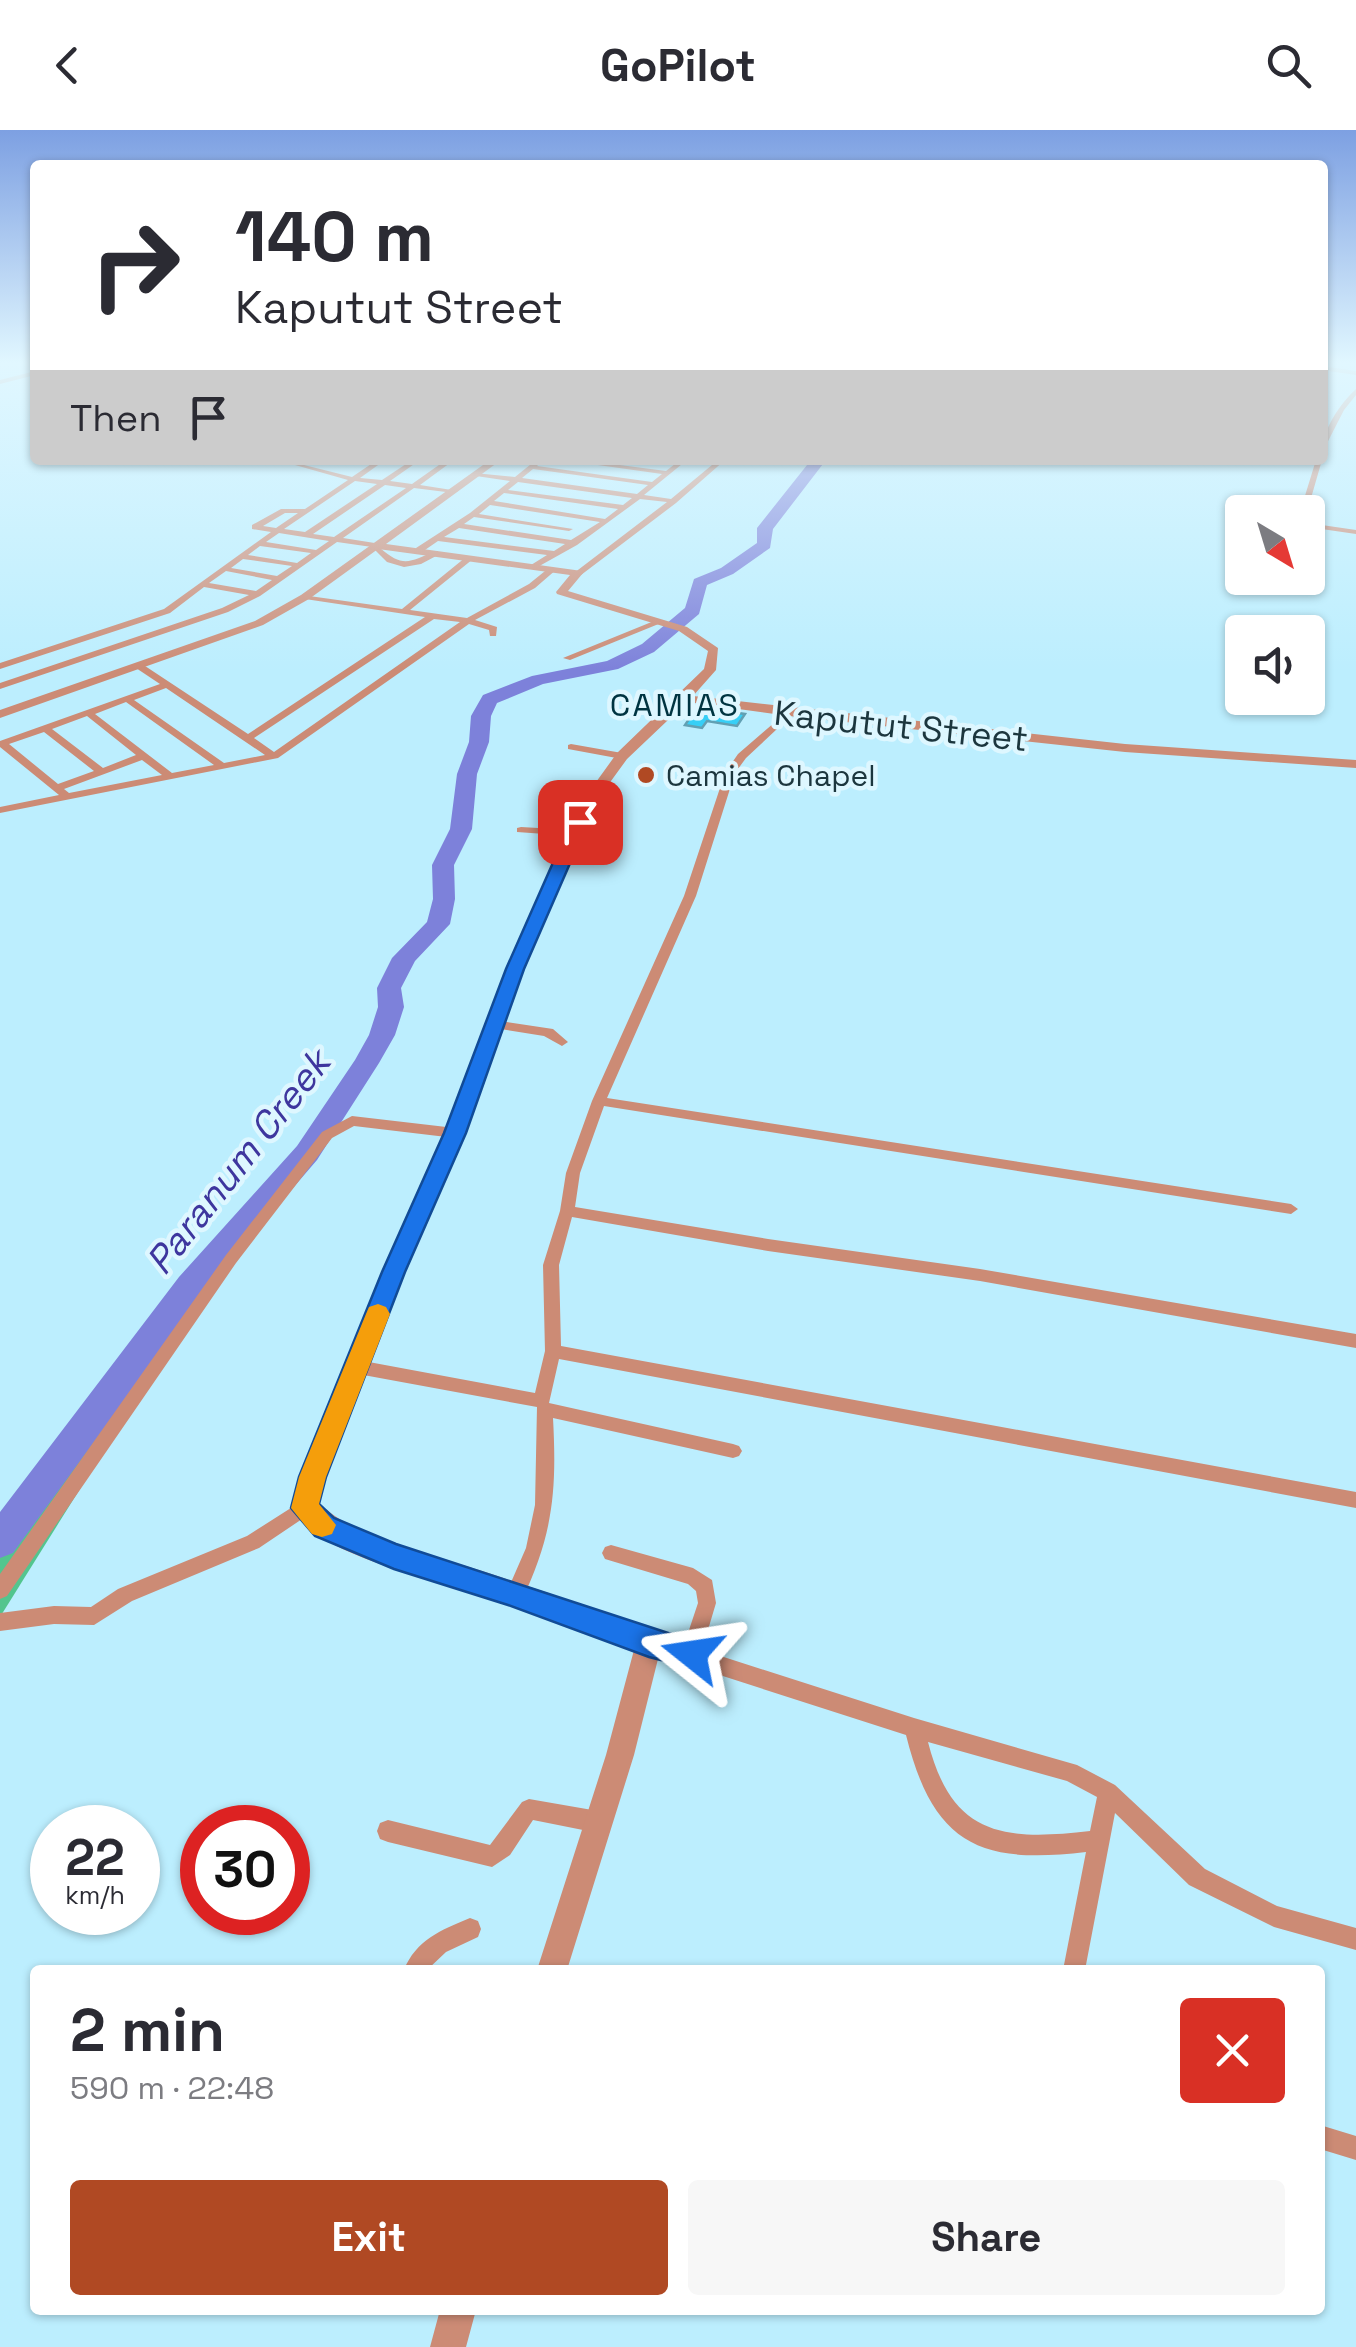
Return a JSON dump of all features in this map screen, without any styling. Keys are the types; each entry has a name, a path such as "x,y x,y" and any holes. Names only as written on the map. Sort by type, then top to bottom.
{"street":[{"path":"302,465 352,478 454,492"},
{"path":"0,666 167,611 374,465"},
{"path":"306,535 411,465"},
{"path":"0,686 225,610 257,594 444,465"},
{"path":"0,714 259,623 305,597 489,465"},
{"path":"419,550 473,515 533,465"},
{"path":"604,465 667,473"},
{"path":"636,469 641,465"},
{"path":"534,566 607,521 677,465"},
{"path":"0,1622 54,1614 94,1616 125,1596 253,1542 305,1508 312,1477 412,1225 455,1133 493,1024 573,833 588,803 622,756 684,698 710,670 716,657 705,641 684,629 561,592 578,573 716,465"},
{"path":"1308,495 1317,465"},
{"path":"530,467 654,484"},
{"path":"399,473 427,477"},
{"path":"476,474 673,501"},
{"path":"501,491 623,507"},
{"path":"486,502 607,521"},
{"path":"304,511 284,511 256,526 377,547 578,573"},
{"path":"473,515 569,529"},
{"path":"554,540 582,517"},
{"path":"457,524 574,543"},
{"path":"1325,527 1356,532"},
{"path":"438,539 557,554"},
{"path":"259,543 316,552"},
{"path":"377,547 400,566 409,567 434,553"},
{"path":"242,556 298,564"},
{"path":"406,609 468,559"},
{"path":"224,569 278,579"},
{"path":"0,798 6,809 274,756 468,621 553,570"},
{"path":"204,585 257,594"},
{"path":"305,597 468,621 494,629 493,634"},
{"path":"184,600 225,610"},
{"path":"167,611 214,640"},
{"path":"248,738 434,615"},
{"path":"567,658 662,623"},
{"path":"139,666 274,756"},
{"path":"1,743 166,686"},
{"name":"Kaputut Street","path":"684,698 789,714 1152,752 1356,764"},
{"path":"127,699 223,767"},
{"path":"88,713 171,777"},
{"path":"514,1596 543,1532 547,1468 543,1405 553,1350 551,1265 568,1211 573,1173 599,1101 690,896 730,773 742,756 789,714"},
{"path":"45,728 102,772"},
{"path":"1,743 67,797"},
{"path":"570,747 622,756"},
{"path":"57,788 143,756"},
{"path":"521,830 573,833"},
{"path":"493,1024 548,1032 562,1042"},
{"path":"599,1101 1290,1209"},
{"path":"0,1590 231,1259 328,1136 352,1121 455,1133"},
{"path":"568,1211 980,1275 1356,1341"},
{"path":"553,1350 1356,1500"},
{"path":"358,1367 543,1405 733,1451"},
{"path":"305,1508 324,1527 394,1556 914,1728 1048,1763 1108,1792 1197,1877 1274,1916 1356,1939"},
{"path":"611,1553 693,1577 705,1586 707,1603 692,1654"},
{"path":"554,1965 649,1643"},
{"path":"914,1728 926,1776 946,1808 968,1831 986,1842 1040,1849 1100,1840"},
{"path":"1075,1965 1108,1792"},
{"path":"388,1832 492,1856 501,1851 529,1809 598,1822"},
{"path":"418,1965 421,1957 438,1943 470,1929"},
{"path":"1325,2139 1356,2148"},
{"path":"448,2347 457,2315"}],"green space":[{"path":"161,1359 0,1617 0,1523 113,1368"}],"building":[{"path":"697,707 745,714 737,726 707,721 702,728 685,725"}],"waterway":[{"name":"Paranum Creek","path":"0,1541 190,1286 307,1153 366,1063 382,1035 391,1007 389,988 404,958 438,924 444,899 443,865 461,829 467,774 479,742 481,716 490,699 538,680 612,665 648,648 693,610 700,582 727,571 765,545 765,528 780,514 813,465"}],"slow traffic":[{"path":"322,1525 305,1508 312,1477 378,1314"}],"place":[{"name":"Camias Chapel","path":"646,775"}],"district":[{"name":"CAMIAS","path":"675,705"}],"route":[{"path":"580,822 515,969 455,1133 393,1272 312,1477 305,1508 324,1527 394,1556 692,1654"}]}
